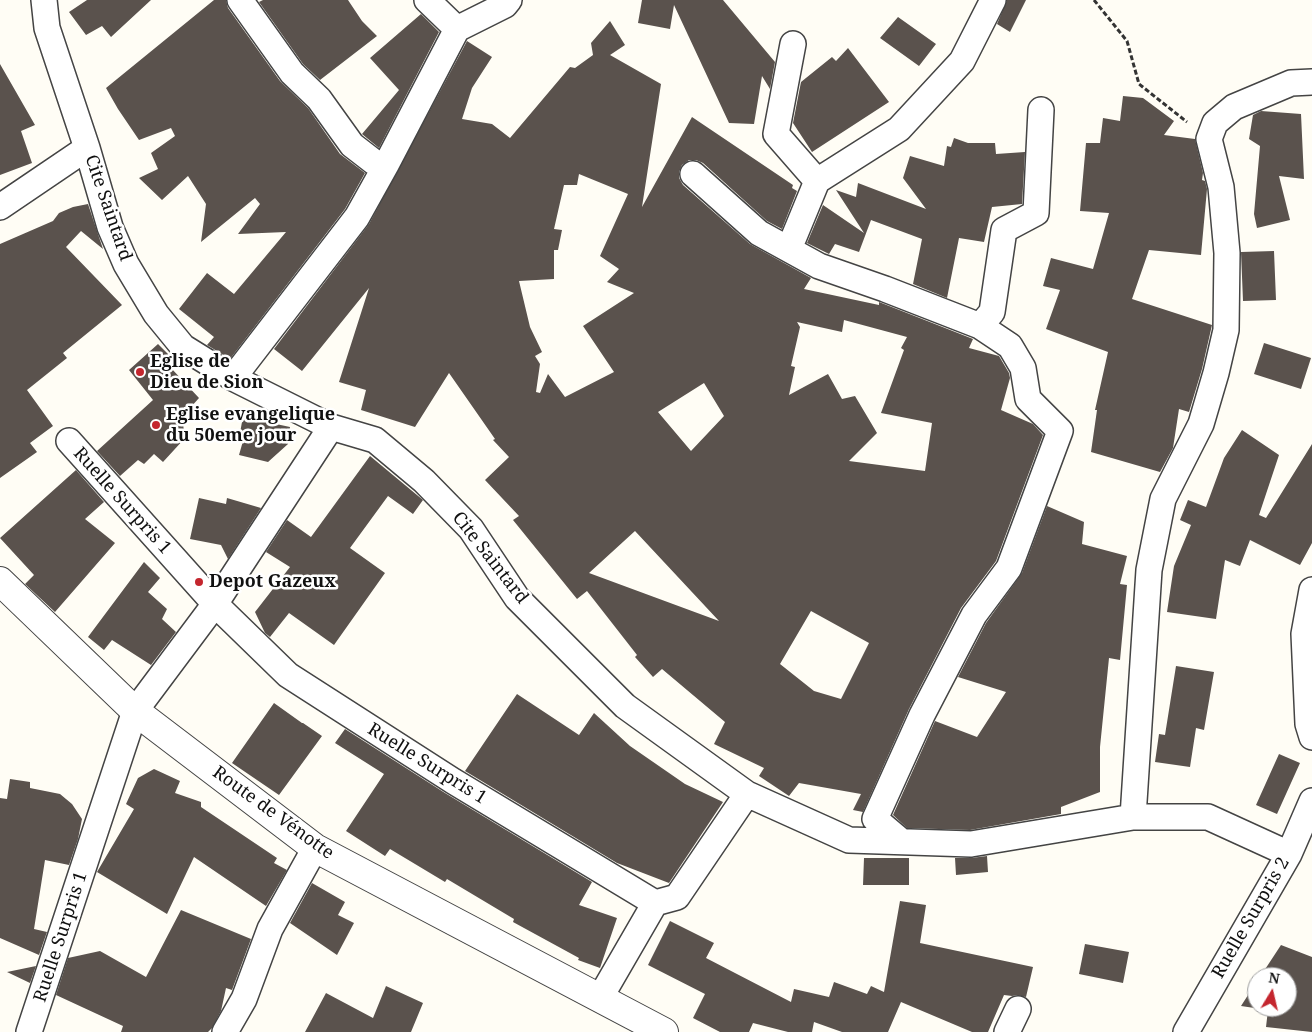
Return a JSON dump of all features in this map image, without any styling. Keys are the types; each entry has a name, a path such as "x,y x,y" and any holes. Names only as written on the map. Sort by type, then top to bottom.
{"street":[{"name":"Cite Saintard","path":"44,0 47,28 87,148 113,235 126,264 156,314 183,347 233,378 331,427 375,440 424,480 471,529 517,598 625,706 746,794 849,840 971,844 1133,817 1208,817 1288,854"},
{"path":"240,0 292,73 319,99 352,145 374,162 386,165"},
{"path":"427,0 457,29"},
{"path":"233,378 357,217 457,29 505,5 509,0"},
{"path":"789,249 817,181 899,129 962,60 993,0"},
{"path":"793,44 776,134 817,181"},
{"path":"1133,817 1149,570 1163,499 1201,424 1226,330 1227,253 1221,187 1209,139 1215,123 1234,107 1291,83 1312,82"},
{"path":"980,326 992,312 1004,230 1036,213 1040,110"},
{"path":"0,207 87,148"},
{"path":"693,174 759,233 819,266 980,326 1010,346 1023,368 1028,399 1060,431 1009,568 974,615 922,716 875,819 901,841"},
{"name":"Ruelle Surpris 1","path":"29,1032 135,711 214,604 331,427"},
{"name":"Ruelle Surpris 1","path":"68,441 214,604 288,675 453,781 655,903"},
{"name":"Route de Vénotte","path":"0,581 135,711 315,848 664,1032"},
{"path":"1312,590 1304,634 1308,724 1312,737"},
{"path":"600,998 655,903 677,897 746,794"},
{"name":"Ruelle Surpris 2","path":"1186,1032 1288,854 1312,801"},
{"path":"225,1032 244,999 270,929 315,848"},
{"path":"1007,1032 1018,1009"}],"path":[{"path":"1094,0 1127,41 1138,84 1209,139"}],"building":[{"path":"87,0 151,0 111,37 102,26 86,35 69,12"},
{"path":"214,0 226,0 228,8 280,81 308,108 340,154 365,173 345,209 230,359 207,345 214,337 179,309 207,273 234,294 286,232 238,234 260,204 255,198 201,242 206,204 188,176 162,200 139,178 158,169 151,153 175,136 171,128 139,140 106,88"},
{"path":"263,0 348,0 362,21 377,36 320,80 303,64 259,2"},
{"path":"642,0 723,0 775,62 770,89 762,76 754,124 729,123 674,5 670,29 638,23"},
{"path":"1007,0 1026,0 1010,32 997,24"},
{"path":"421,14 439,32 379,148 362,134 399,90 370,58"},
{"path":"898,17 936,44 919,66 880,38"},
{"path":"610,21 625,45 610,55 661,84 642,207 692,117 793,185 792,188 797,191 782,229 767,221 703,163 689,160 682,165 679,178 683,185 750,244 811,278 804,289 879,305 879,302 973,339 969,348 999,356 1010,378 1001,410 1033,424 1043,435 996,561 961,608 909,709 863,812 853,810 861,794 799,783 789,796 759,776 764,768 714,744 725,722 662,669 653,677 635,657 637,655 587,591 577,599 513,520 519,516 485,480 509,457 493,440 495,439 449,373 415,427 361,410 366,390 339,382 369,288 302,371 274,349 369,224 467,41 492,57 472,88 462,119 492,124 510,138 570,67 575,68 593,55 591,43","holes":["579,174 628,194 600,256 619,269 607,282 634,293 583,326 614,372 565,397 548,374 540,393 536,392 540,364 535,356 542,352 530,327 519,281 554,279 554,250 558,250 562,230 554,229 564,185 577,185","844,320 907,337 901,348 904,350 881,413 932,423 925,471 849,461 877,433 855,396 842,399 828,374 789,395 795,367 791,366 800,327 797,322 842,332","704,383 724,416 691,451 658,412","635,531 719,621 589,573","811,611 869,643 841,699 814,691 780,664"]},
{"path":"848,48 889,102 812,152 793,123 801,82 832,57 836,61"},
{"path":"0,64 35,125 21,131 32,163 0,175"},
{"path":"1123,96 1143,98 1174,121 1164,135 1195,139 1203,173 1202,180 1205,181 1207,189 1201,255 1149,250 1132,299 1212,325 1202,369 1189,412 1179,409 1173,448 1160,472 1091,452 1097,410 1095,410 1108,352 1046,329 1060,290 1043,286 1051,258 1093,269 1109,213 1080,211 1086,143 1100,143 1103,118 1120,121"},
{"path":"1261,111 1301,114 1304,179 1279,176 1290,220 1257,228 1254,214 1260,146 1249,139 1253,115"},
{"path":"954,138 968,143 995,143 996,154 1025,152 1022,204 992,207 984,242 959,238 947,298 913,284 922,239 871,220 859,252 835,244 829,254 807,243 823,205 864,233 836,190 856,197 858,183 926,209 903,178 910,156 944,166 947,146 951,147"},
{"path":"88,204 103,249 81,231 66,247 122,305 63,353 67,358 27,390 53,426 30,443 37,452 0,478 0,244 53,221 59,213 73,207"},
{"path":"1274,251 1276,300 1243,301 1241,252"},
{"path":"1264,343 1311,358 1301,389 1254,374"},
{"path":"158,344 174,360 171,368 199,398 182,417 185,438 163,462 154,454 144,464 138,460 120,476 97,451 153,400 129,370"},
{"path":"244,411 278,418 276,424 290,427 288,444 268,462 239,455 245,434 240,433"},
{"path":"1242,430 1279,455 1259,515 1266,518 1312,444 1312,543 1300,565 1250,540 1240,566 1225,560 1216,619 1167,612 1174,566 1191,525 1180,520 1188,500 1206,507 1224,458"},
{"path":"370,456 423,500 413,514 388,496 350,548 385,573 334,645 289,613 270,637 265,633 255,612 290,567 266,552 287,520 311,537"},
{"path":"76,470 104,502 85,519 115,543 55,612 25,584 34,575 0,538"},
{"path":"199,498 226,504 227,498 261,508 228,559 221,545 190,539"},
{"path":"1047,506 1084,522 1082,544 1127,556 1120,584 1127,585 1120,660 1109,658 1100,747 1100,792 1061,807 1061,814 970,830 907,828 893,815 935,721 977,737 1006,692 958,677 986,623 1022,573"},
{"path":"144,562 160,578 148,592 167,609 162,619 176,632 151,665 112,640 104,650 88,637"},
{"path":"1176,666 1214,672 1204,730 1196,728 1190,767 1155,762 1159,734 1165,735"},
{"path":"517,694 579,735 594,713 630,746 685,784 723,802 669,883 617,863 465,771"},
{"path":"274,703 322,736 279,795 232,763"},
{"path":"345,729 445,793 592,882 579,905 617,918 600,968 578,960 579,958 513,922 514,919 447,879 445,882 390,849 385,856 346,831 384,774 335,743"},
{"path":"1279,754 1300,763 1277,814 1256,805"},
{"path":"154,769 180,781 175,793 201,802 201,807 277,858 274,863 287,870 266,906 194,857 167,914 97,872 134,809 126,804 138,778"},
{"path":"10,779 30,782 30,788 60,794 72,804 82,819 78,839 69,865 45,860 34,929 47,932 39,955 0,938 0,798 7,799"},
{"path":"987,856 988,872 956,875 955,858"},
{"path":"864,858 909,858 909,885 863,885"},
{"path":"312,883 345,902 338,915 354,923 337,955 290,923"},
{"path":"900,901 926,905 920,943 1033,967 1026,997 1004,995 988,1032 972,1032 901,1002 888,1032 842,1032 814,1022 812,1032 788,1032 753,1023 749,1032 720,1032 693,1018 705,994 648,965 670,921 714,943 706,958 791,1002 794,989 829,997 834,982 867,994 871,986 884,992"},
{"path":"181,910 251,939 232,990 226,988 221,1011 208,1032 121,1032 123,1026 56,995 68,958 100,951 146,977"},
{"path":"1085,944 1129,952 1123,983 1079,974"},
{"path":"1281,945 1312,957 1312,1032 1266,1027 1267,1017 1297,1017 1297,967 1267,967"},
{"path":"36,966 30,983 7,972"},
{"path":"386,986 423,1003 411,1032 305,1032 326,993 373,1018"},
{"path":"1247,997 1247,1007 1241,1006"}],"place":[{"name":"Eglise de Dieu de Sion","path":"140,372"},
{"name":"Eglise evangelique du 50eme jour","path":"156,425"},
{"name":"Depot Gazeux","path":"199,582"}]}
